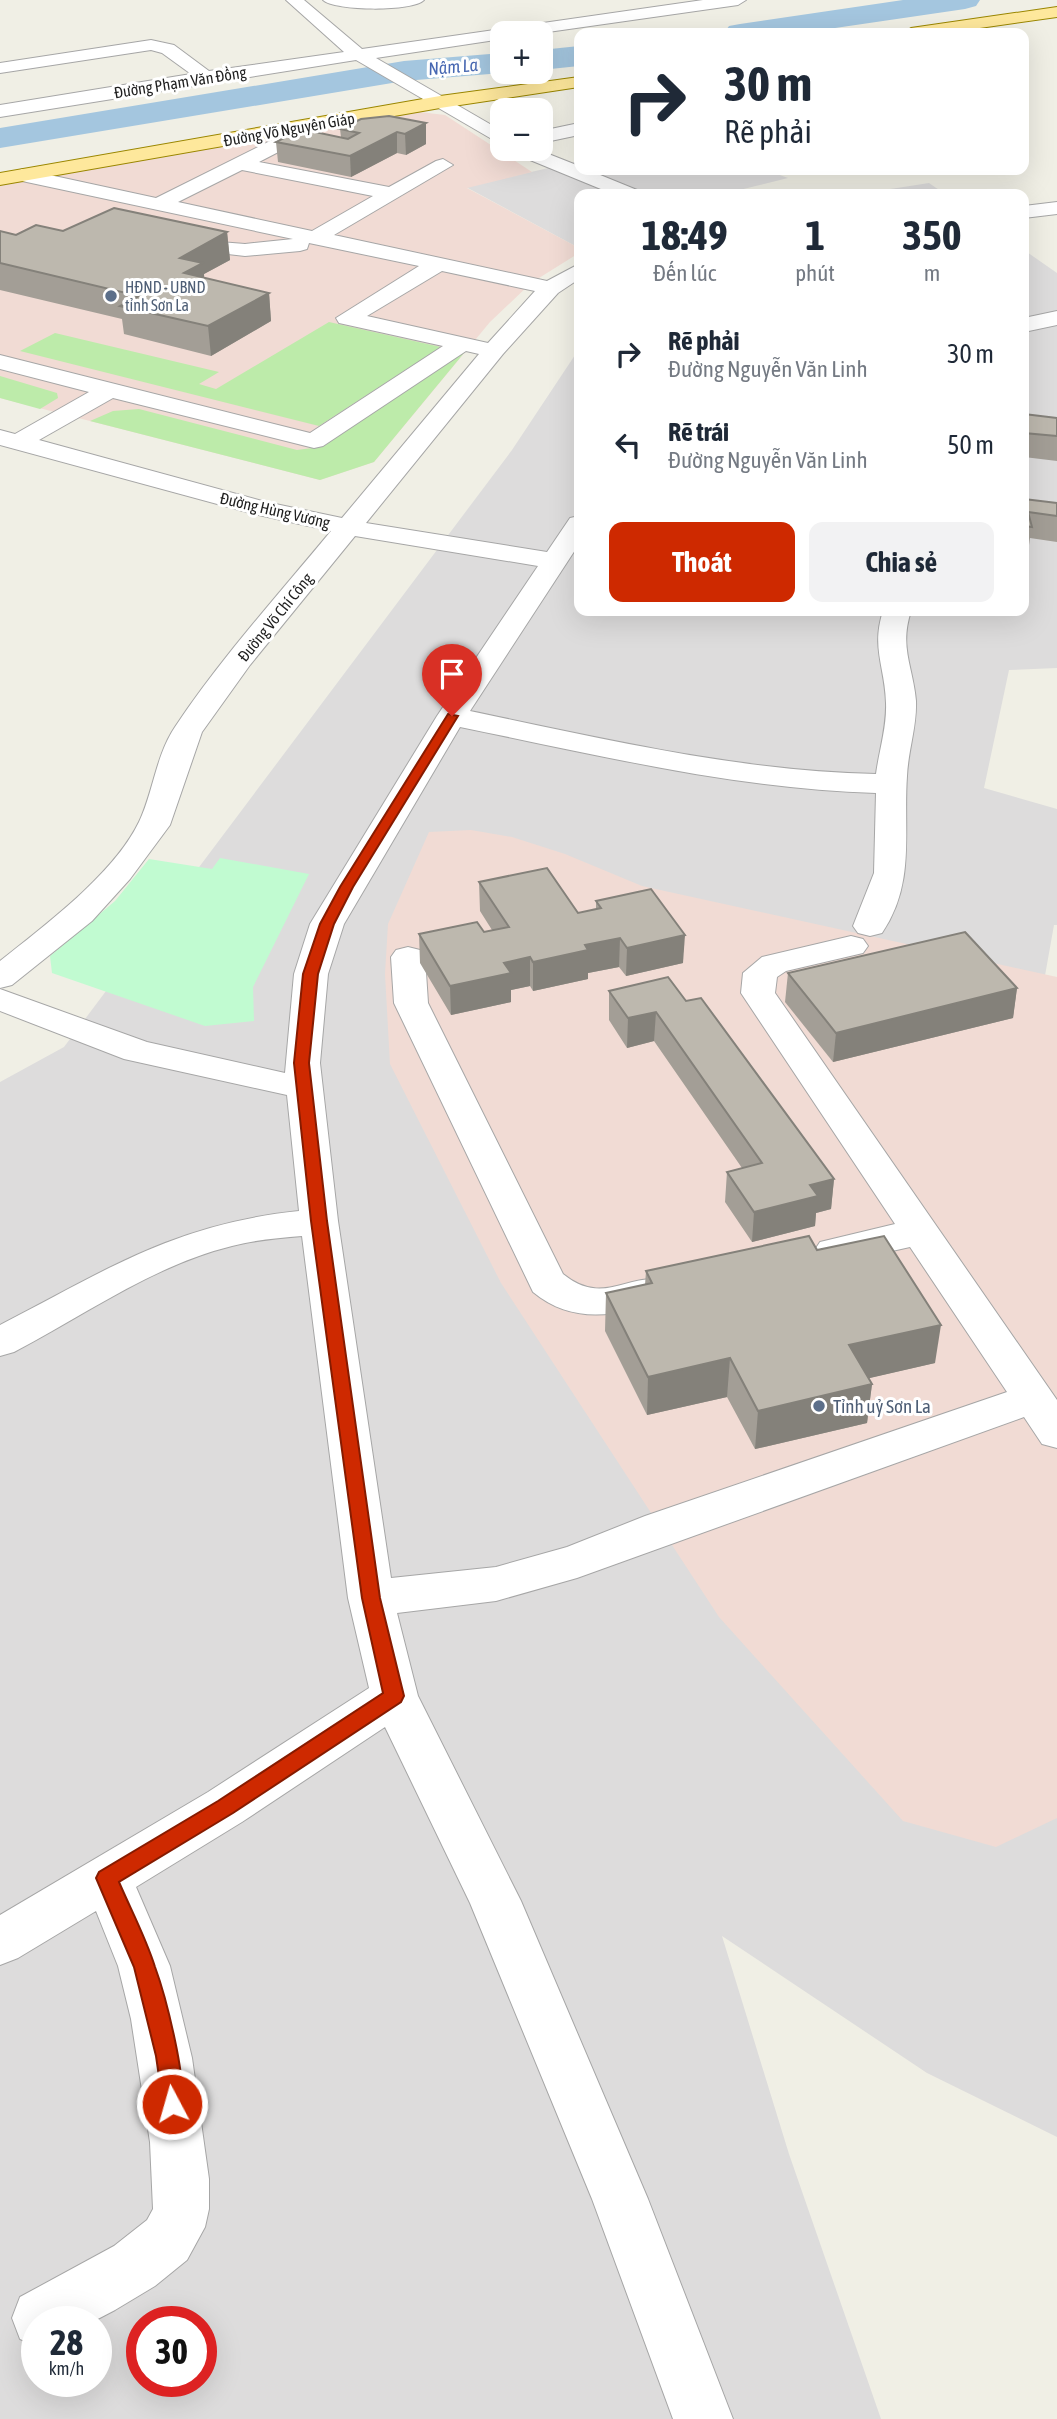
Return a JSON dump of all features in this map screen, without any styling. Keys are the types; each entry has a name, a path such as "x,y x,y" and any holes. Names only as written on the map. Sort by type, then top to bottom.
{"main road":[{"path":"946,28 1057,12"},
{"name":"Đường Võ Nguyên Giáp","path":"0,179 32,177 277,131 574,83"}],"street":[{"path":"295,0 363,57 490,132"},
{"path":"331,0 374,4 416,0"},
{"path":"553,27 738,0"},
{"name":"Đường Phạm Văn Đồng","path":"0,111 206,77 363,57 490,36"},
{"path":"0,68 151,45 168,48 206,77"},
{"path":"553,134 574,130"},
{"path":"0,200 32,177 135,209 159,204 279,144 283,138 277,131"},
{"path":"549,161 574,171"},
{"path":"242,164 392,194"},
{"path":"160,237 209,248 245,250 325,239 392,194 443,165"},
{"path":"584,175 618,189"},
{"path":"159,204 550,288"},
{"path":"1029,211 1057,208"},
{"path":"439,264 347,318 495,349"},
{"name":"Đường Võ Chí Công","path":"0,978 80,914 119,872 154,825 187,732 240,659 495,349 550,288 574,273"},
{"path":"1029,324 1057,318"},
{"path":"0,362 314,441 461,344"},
{"path":"9,440 109,390"},
{"name":"Đường Hùng Vương","path":"9,440 263,509 412,540 555,561"},
{"path":"574,532 452,716 327,924 310,974 302,1063 319,1221 371,1598 394,1696 472,1851 505,1925 620,2199 703,2419"},
{"path":"371,1598 496,1584 578,1561 673,1524 1045,1416 758,993 760,973 774,964 860,936 883,903 894,861 891,784 901,717 899,684 888,643 896,616"},
{"path":"452,716 731,771 836,784 891,784"},
{"path":"408,957 411,1003 547,1282 562,1297 582,1304 683,1284"},
{"path":"0,999 137,1051 304,1088"},
{"path":"0,1342 118,1279 223,1235 319,1221"},
{"path":"801,1258 919,1232"},
{"path":"0,1942 226,1807 394,1696"},
{"path":"62,2306 150,2256 178,2226 182,2198 167,2056 145,1967 107,1878"}],"shaded area":[{"path":"402,110 445,115 490,144 490,161 515,161 532,172 467,188 574,245 574,256 531,283 490,322 374,462 320,480 0,398 0,180"},
{"path":"574,162 574,175 780,175 788,178 743,189 574,189 574,245 466,187"},
{"path":"929,183 938,189 890,189"},
{"path":"1029,253 1057,273 1057,668 1009,670 984,788 1057,809 1057,925 1054,925 1041,998 1057,1025 1057,2137 927,2073 722,1936 789,2154 881,2419 0,2419 0,1082 64,1047 512,450 574,357 574,616 1029,616"},
{"name":"Tỉnh uỷ Sơn La","path":"471,830 512,837 565,854 642,886 1057,977 1057,1818 996,1847 903,1821 719,1617 501,1283 390,1064 385,974 388,924 429,832"}],"green space":[{"path":"329,322 441,347 319,426 20,351 55,333 219,372 199,384 216,389"},
{"path":"464,353 374,462 320,480 90,421 113,411 139,409 297,450 312,448 455,354"},
{"path":"0,376 57,393 58,398 40,409 0,398"},
{"path":"220,858 309,874 253,987 254,1021 205,1026 52,973 50,956 115,901 149,859 212,869"}],"building":[{"path":"389,116 426,123 405,134 397,132 350,156 276,142 301,129 348,139 359,133 340,129 361,119"},
{"path":"114,208 227,232 180,258 203,263 184,273 269,293 208,326 120,306 139,296 0,263 0,231 16,235 36,225 63,231"},
{"path":"1029,415 1057,418 1057,436 1029,433"},
{"path":"1029,500 1057,503 1057,516 1029,512"},
{"path":"547,868 578,913 601,908 596,901 651,889 685,935 627,948 620,938 585,945 588,950 533,962 530,957 504,963 511,973 450,986 419,934 477,922 484,932 509,927 479,882"},
{"path":"965,932 1017,988 836,1033 788,973"},
{"path":"668,977 686,1001 701,998 834,1179 810,1185 818,1196 754,1212 727,1172 762,1163 656,1012 628,1018 609,991"},
{"path":"809,1236 817,1250 884,1236 941,1325 849,1345 872,1384 758,1411 730,1358 648,1377 606,1293 652,1283 646,1271"}],"waterway":[{"name":"Nậm La","path":"774,28 965,0"},
{"name":"Nậm La","path":"553,59 574,57"},
{"path":"0,138 404,71 490,64"}],"place":[{"name":"HĐND - UBND tỉnh Sơn La","path":"111,296"},
{"name":"Tỉnh uỷ Sơn La","path":"819,1406"}],"route":[{"path":"172,2104 167,2056 145,1967 107,1878 226,1807 394,1696 371,1598 319,1221 302,1063 310,974 327,924 452,716"}]}
